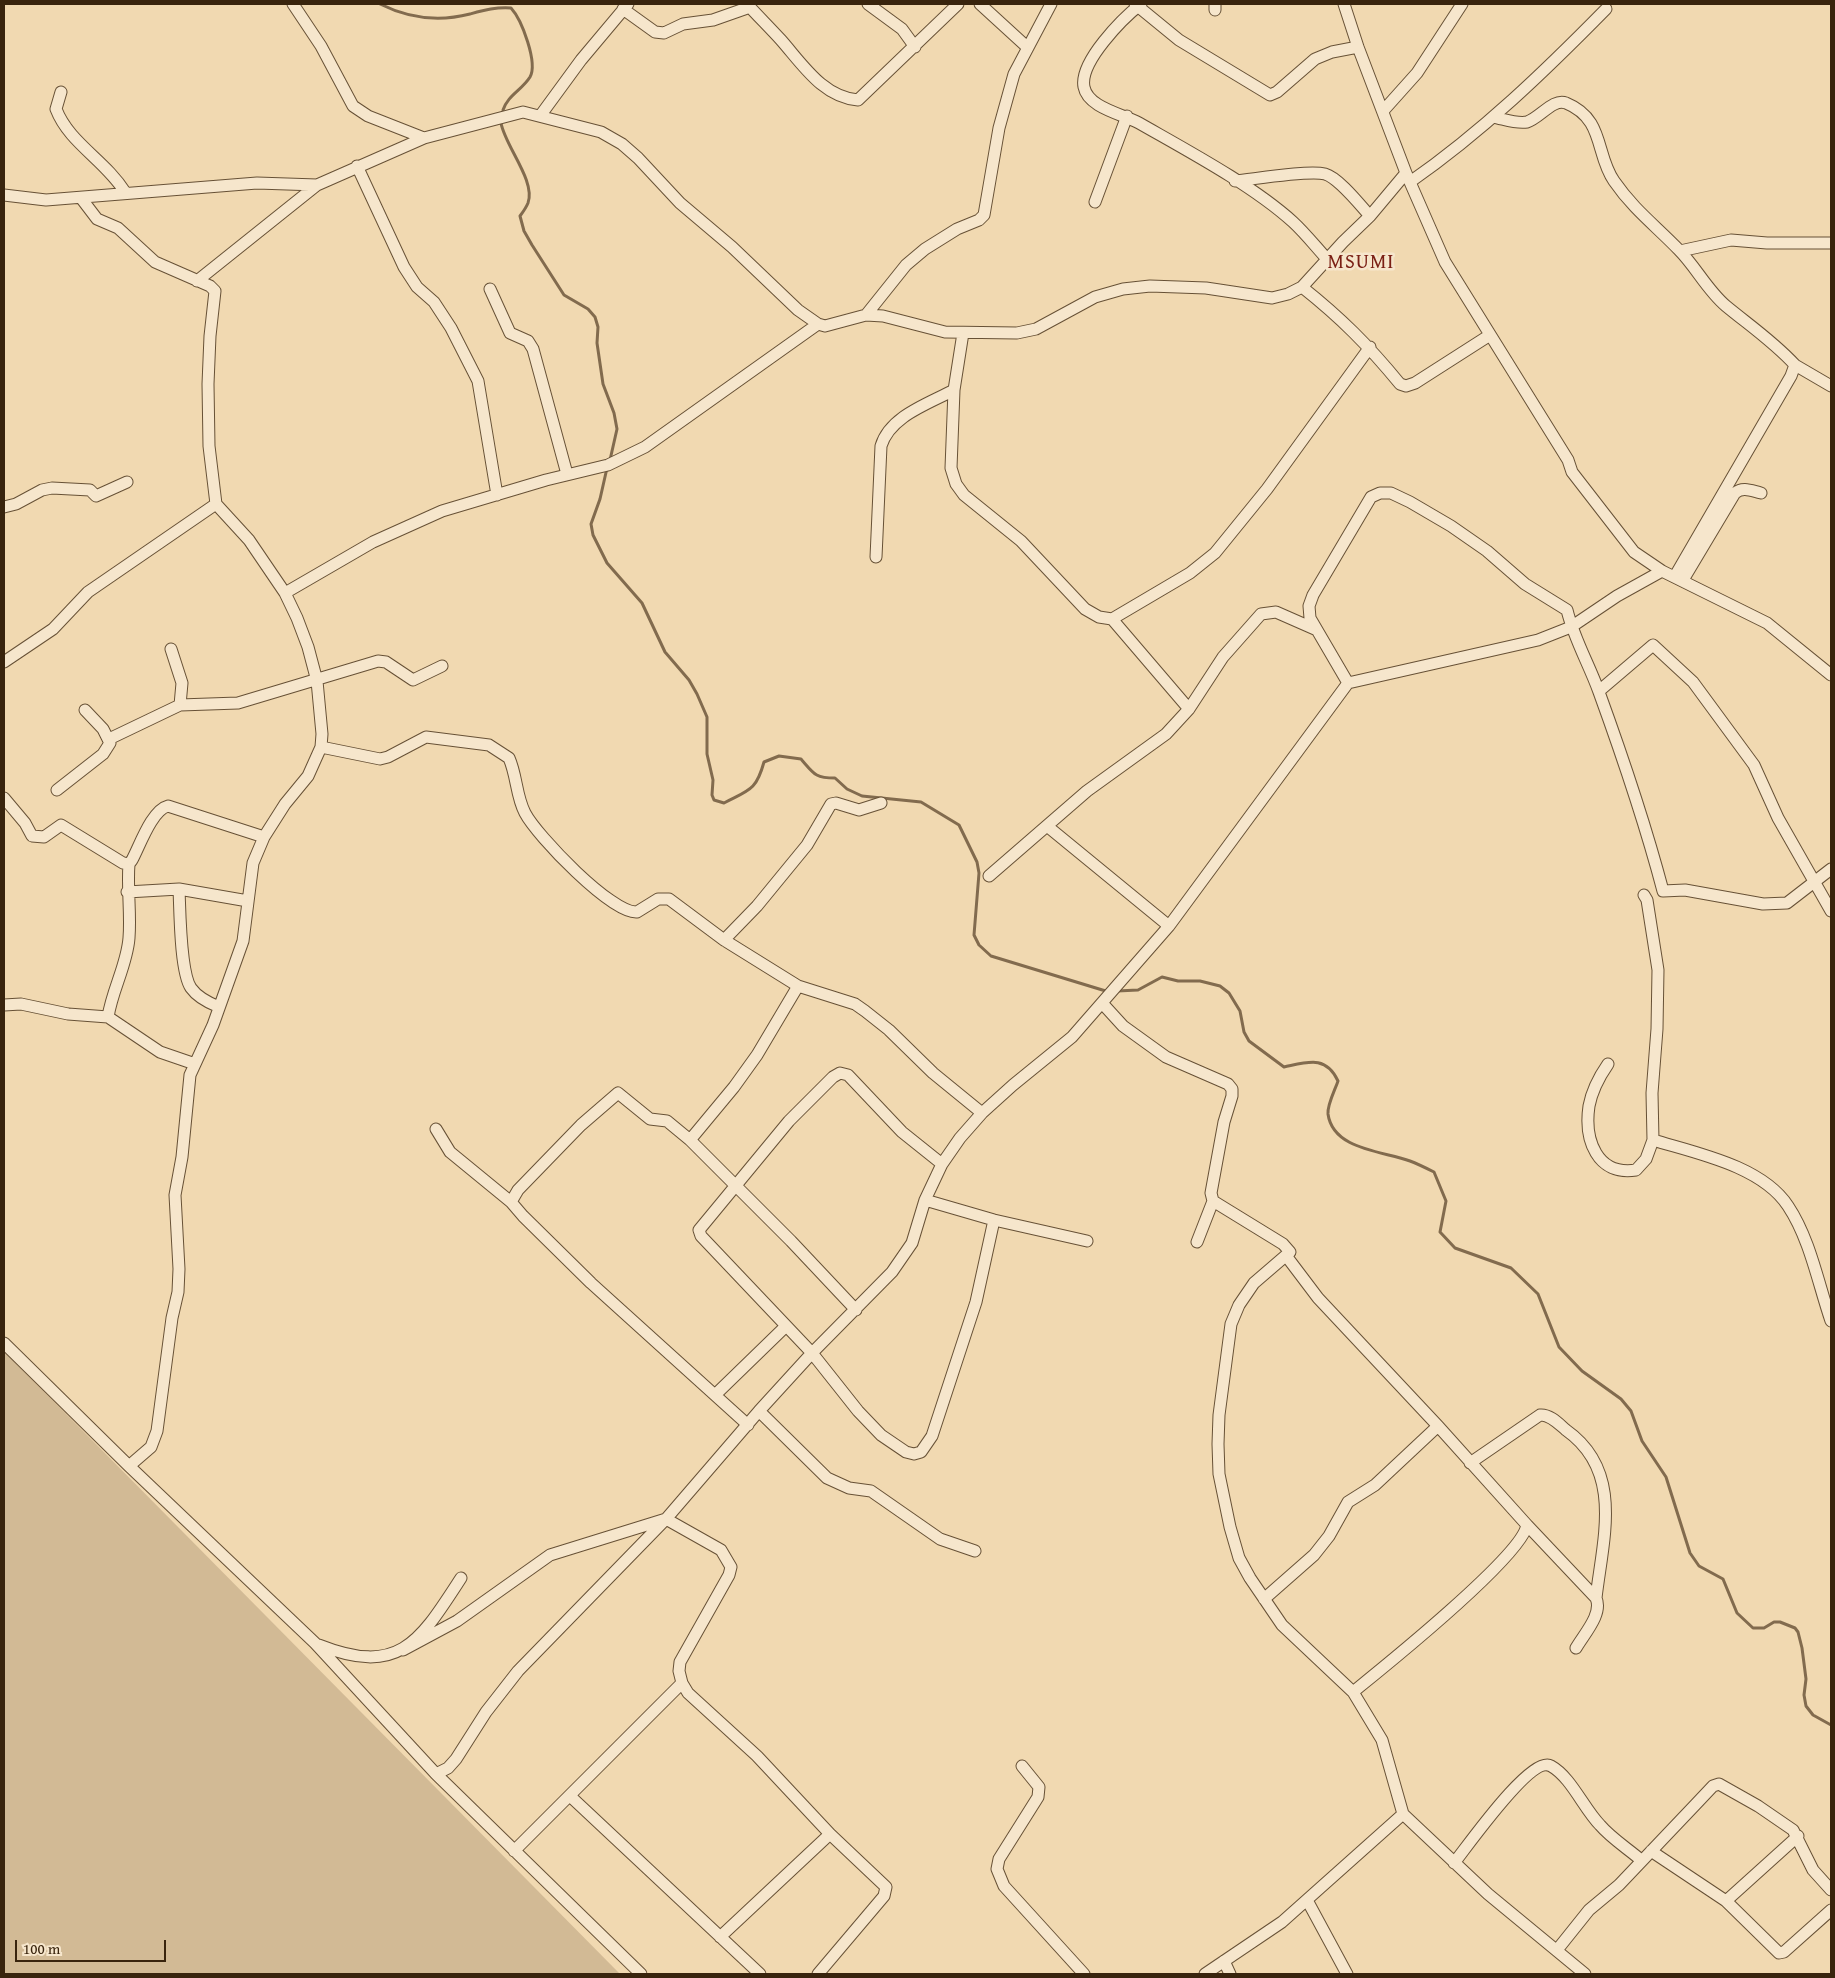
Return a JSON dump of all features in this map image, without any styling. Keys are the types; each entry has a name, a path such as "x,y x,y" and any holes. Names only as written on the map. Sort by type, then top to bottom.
{"street":[{"path":"293,4 321,46 353,106 368,116 424,138"},
{"path":"868,4 902,29 915,47"},
{"path":"540,116 581,60 626,6 651,30 664,33 683,24 713,20 748,5 802,66 830,91 844,99 858,100 958,4"},
{"path":"980,4 1027,47"},
{"path":"866,315 906,265 925,248 957,229 980,220 984,215 999,128 1014,74 1051,4"},
{"path":"1327,259 1282,212 1235,181 1127,116 1098,105 1088,96 1084,86 1087,69 1102,46 1138,4 1179,40 1270,95 1277,92 1315,59 1332,52 1358,47"},
{"path":"1344,4 1358,47 1408,177 1445,262 1568,460 1572,472 1634,552 1662,570 1767,623 1831,675"},
{"path":"1383,111 1417,73 1462,4"},
{"path":"197,281 317,185 424,138 524,112 601,132 622,144 638,158 680,203 732,247 798,310 824,326 866,315 883,316 945,332 1017,333 1036,329 1096,297 1124,289 1150,286 1206,288 1272,298 1288,294 1302,287 1408,177 1438,163 1493,117 1553,64 1606,9"},
{"path":"61,92 56,109 69,132 114,175 124,192"},
{"path":"1493,117 1520,123 1534,119 1558,102 1564,102 1573,106 1596,129 1606,167 1614,180 1648,222 1680,251 1725,305 1741,316 1794,365 1831,386"},
{"path":"1095,202 1127,116"},
{"path":"357,166 404,267 417,288 434,302 451,328 478,381 497,494"},
{"path":"1235,181 1286,175 1324,174 1353,197 1370,216"},
{"path":"4,195 46,200 81,198 124,192 257,183 317,185"},
{"path":"81,198 97,219 118,228 155,262 215,291 210,336 208,384 209,446 216,504 249,540 285,593 308,647 317,681 322,713 321,747 308,776 285,804 264,837 253,863 243,941 219,1007 190,1075 182,1157 174,1195 179,1269 178,1292 172,1318 157,1431 151,1447 129,1466"},
{"path":"1680,251 1731,240 1766,243 1831,243"},
{"path":"1302,287 1333,312 1370,347 1400,384 1406,386 1415,383 1490,335"},
{"path":"490,289 510,333 528,341 533,349 567,474"},
{"path":"285,593 373,542 442,511 567,474 608,464 646,447 818,324"},
{"path":"963,333 954,390 951,468 956,484 964,495 1021,541 1085,609 1099,617 1112,619 1190,574 1214,553 1267,489 1370,347"},
{"path":"1679,578 1791,376 1794,365"},
{"path":"876,557 880,446 884,433 894,423 954,390"},
{"path":"4,507 16,504 42,490 87,490 96,496 127,482"},
{"path":"1679,578 1735,493 1746,489 1761,493"},
{"path":"1348,683 1310,618 1309,606 1313,595 1371,497 1380,493 1398,496 1451,526 1487,551 1525,584 1567,610 1571,627 1599,691 1644,822 1663,891 1685,890 1763,904 1787,903 1831,870"},
{"path":"4,662 52,628 88,592 216,504"},
{"path":"436,1774 448,1768 456,1760 486,1712 518,1670 666,1519 759,1411 812,1353 856,1310 904,1256 912,1243 925,1200 942,1164 960,1138 982,1113 1072,1037 1169,926 1348,683 1538,640 1571,627 1617,596 1662,570"},
{"path":"989,876 1087,791 1166,734 1188,709 1223,658 1261,614 1276,612 1317,630"},
{"path":"1112,619 1188,709"},
{"path":"1599,691 1649,645 1655,646 1694,682 1754,765 1778,818 1831,911"},
{"path":"171,649 182,682 180,705"},
{"path":"110,739 180,705 238,703 317,681 382,660 413,680 442,666"},
{"path":"85,710 110,739"},
{"path":"321,747 380,759 388,757 426,737 489,745 509,758 519,802 538,833 582,878 624,909 632,912 637,912 658,899 669,899 724,940 798,986 855,1004 889,1030 933,1074 982,1113"},
{"path":"57,790 103,754 108,748 110,739"},
{"path":"4,798 32,836 44,836 62,825 123,863 129,864"},
{"path":"724,940 757,906 807,846 831,804 836,803 859,810 881,803"},
{"path":"108,1017 110,1000 127,954 130,938 127,892 129,864 155,815 161,808 168,806 264,837"},
{"path":"1047,826 1169,926"},
{"path":"127,892 179,888 248,902"},
{"path":"179,888 186,974 189,987 199,997 219,1007"},
{"path":"1608,1064 1596,1082 1589,1107 1591,1145 1602,1162 1622,1172 1636,1170 1646,1159 1653,1140 1652,1092 1658,970 1647,900 1644,895"},
{"path":"690,1140 734,1088 798,986"},
{"path":"1104,1002 1123,1026 1166,1057 1222,1080 1232,1089 1211,1193 1213,1201 1197,1242"},
{"path":"4,1004 21,1004 68,1014 108,1017 160,1052 195,1064"},
{"path":"942,1164 902,1132 848,1076 840,1073 833,1077 789,1121 737,1186 704,1221 699,1230 701,1236 752,1287 785,1327 812,1353 858,1411 881,1435 906,1452 914,1454 921,1452 932,1436 976,1302 994,1220"},
{"path":"511,1202 518,1190 581,1125 616,1093 621,1094 650,1119 667,1121 690,1140 856,1310"},
{"path":"436,1129 450,1152 511,1202 518,1212 591,1283 748,1425"},
{"path":"1653,1140 1718,1160 1761,1179 1788,1205 1805,1240 1831,1320"},
{"path":"925,1200 994,1220 1087,1241"},
{"path":"1213,1201 1283,1244 1289,1248 1290,1252 1287,1257 1254,1283 1239,1305 1231,1324 1219,1415 1219,1474 1230,1527 1239,1558 1282,1625 1353,1692 1382,1740 1403,1814 1514,1916 1585,1974"},
{"path":"1287,1257 1318,1298 1596,1598 1599,1604 1598,1612 1576,1648"},
{"path":"716,1395 785,1327"},
{"path":"4,1343 129,1466 316,1643 436,1774 641,1974"},
{"path":"759,1411 826,1478 849,1488 871,1491 940,1539 975,1551"},
{"path":"1470,1463 1540,1415 1548,1416 1578,1438 1598,1465 1604,1483 1607,1505 1596,1598"},
{"path":"1264,1599 1314,1555 1329,1536 1348,1502 1375,1485 1438,1426"},
{"path":"316,1643 339,1652 366,1657 395,1654 457,1621 550,1555 666,1519 721,1550 731,1567 715,1603 680,1662 679,1671 682,1683 698,1702 777,1775 830,1834 886,1887 884,1896 818,1974"},
{"path":"1353,1692 1427,1631 1482,1579 1526,1533 1527,1525"},
{"path":"403,1650 422,1633 442,1608 461,1578"},
{"path":"514,1850 682,1683"},
{"path":"1454,1862 1507,1795 1536,1769 1544,1765 1550,1765 1561,1774 1600,1826 1641,1860"},
{"path":"1022,1766 1039,1787 1038,1797 999,1859 997,1869 1004,1886 1084,1974"},
{"path":"1557,1950 1588,1910 1619,1885 1713,1786 1720,1784 1779,1819 1798,1836 1813,1870 1831,1890"},
{"path":"570,1796 760,1974"},
{"path":"1205,1974 1270,1932 1403,1814"},
{"path":"720,1937 830,1834"},
{"path":"1726,1902 1798,1836"},
{"path":"1651,1851 1726,1902 1779,1953 1784,1952 1831,1910"},
{"path":"1306,1900 1347,1974"},
{"path":"1224,1962 1230,1974"}],"shaded area":[{"path":"4,1351 620,1974 4,1974"}],"waterway":[{"path":"380,4 402,13 435,18 447,18 495,8 511,8 520,22 528,42 532,71 527,82 508,100 503,110"},
{"path":"501,123 528,184 528,203 520,216 524,231 564,295 588,309 595,317 598,327 597,343 603,384 614,413 617,429 610,460"},
{"path":"607,468 600,499 591,524 593,535 607,563 642,603 665,652 689,680 697,694 707,717 707,754 713,780 712,795 714,800 724,803 746,792 758,779 764,762 779,756 801,759 815,774 835,778 847,789 862,796 921,802 959,825 977,862 979,873 974,935 979,945 991,956 1109,992"},
{"path":"1117,991 1138,990 1162,977 1178,981 1200,981 1220,986 1229,993 1240,1011 1244,1032 1249,1041 1284,1067 1316,1062 1328,1067 1333,1073 1338,1081 1330,1102 1328,1114 1332,1126 1339,1135 1361,1147 1410,1161 1434,1172 1446,1201 1440,1232 1455,1248 1511,1268 1538,1294 1559,1347 1582,1371 1621,1399 1631,1411 1642,1441 1666,1477 1690,1553 1699,1566 1723,1579 1737,1613 1753,1628 1764,1628 1774,1622 1780,1622 1795,1628 1798,1632 1802,1648 1806,1679 1804,1695 1806,1706 1813,1715 1831,1725"}],"district":[{"name":"MSUMI","path":"1361,263"}]}
